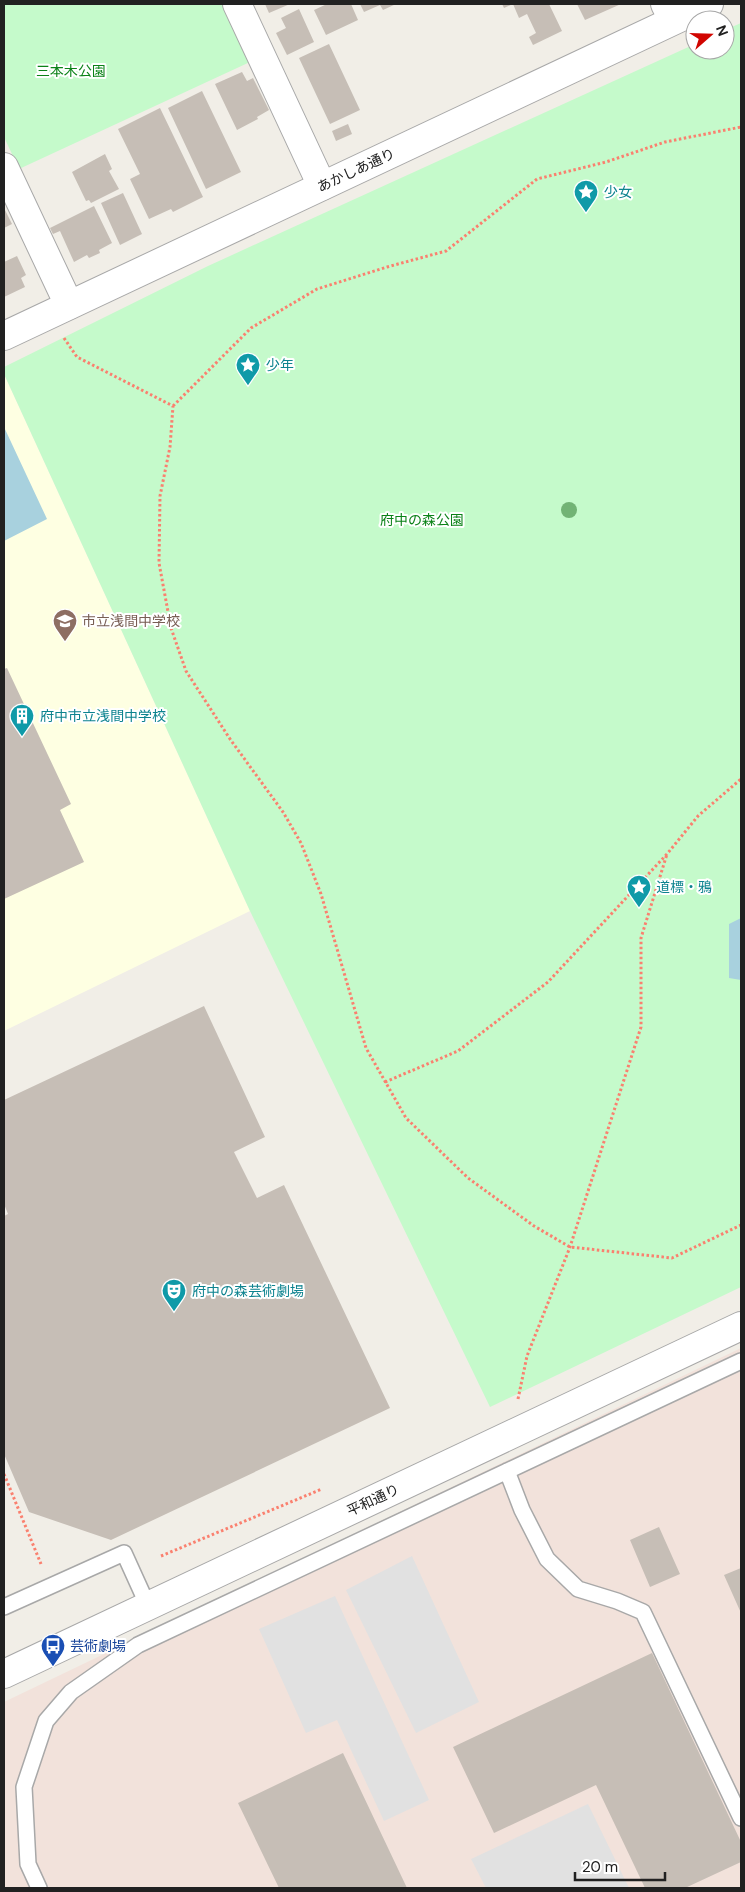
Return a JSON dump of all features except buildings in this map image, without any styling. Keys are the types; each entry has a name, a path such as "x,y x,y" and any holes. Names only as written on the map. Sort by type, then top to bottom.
{"street":[{"path":"237,4 322,186"},
{"name":"あかしあ通り","path":"4,336 322,186 669,12 709,4"},
{"path":"4,167 59,310"},
{"name":"平和通り","path":"6,1667 148,1606 741,1326"}],"lane":[{"path":"39,1888 28,1864 24,1787 46,1720 71,1692 138,1645 741,1361"},
{"path":"507,1472 522,1510 547,1559 578,1589 617,1600 644,1612 741,1818"},
{"path":"4,1607 124,1553 148,1606"}],"path":[{"path":"741,127 665,142 606,162 538,179 446,251 317,289 251,328 173,406 170,446 160,496 159,563 171,628 186,671 230,739 283,812 302,843 321,894 366,1048 406,1118 468,1178 534,1226 570,1247 672,1258 741,1225"},
{"path":"59,310 77,357 173,406"},
{"path":"385,1082 458,1051 548,982 667,854 698,816 741,779"},
{"path":"511,1435 527,1356 570,1247 641,1027 641,938 667,854"},
{"path":"4,1474 42,1564 34,1567"}],"shaded area":[{"name":"市立浅間中学校","path":"4,374 250,911 4,1031"},
{"path":"741,1348 741,1888 4,1888 4,1702"},
{"path":"412,1556 479,1702 416,1733 346,1590"},
{"path":"335,1596 429,1800 384,1821 337,1720 306,1733 259,1629"},
{"path":"588,1804 629,1888 486,1888 471,1859"}],"green space":[{"name":"三本木公園","path":"4,4 224,4 250,62 19,169 4,137"},
{"name":"府中の森公園","path":"741,23 741,1287 490,1407 250,911 4,374 4,367 208,266 685,49 685,60 735,60 735,26"}],"water":[{"path":"4,427 47,519 4,541"},
{"path":"741,918 741,980 729,978 729,924"}],"place":[{"name":"少女","path":"586,213"},
{"name":"少年","path":"248,386"},
{"name":"市立浅間中学校","path":"65,642"},
{"name":"府中市立浅間中学校","path":"22,737"},
{"name":"道標・鴉","path":"639,908"},
{"name":"府中の森芸術劇場","path":"174,1312"},
{"name":"芸術劇場","path":"53,1667"}]}
